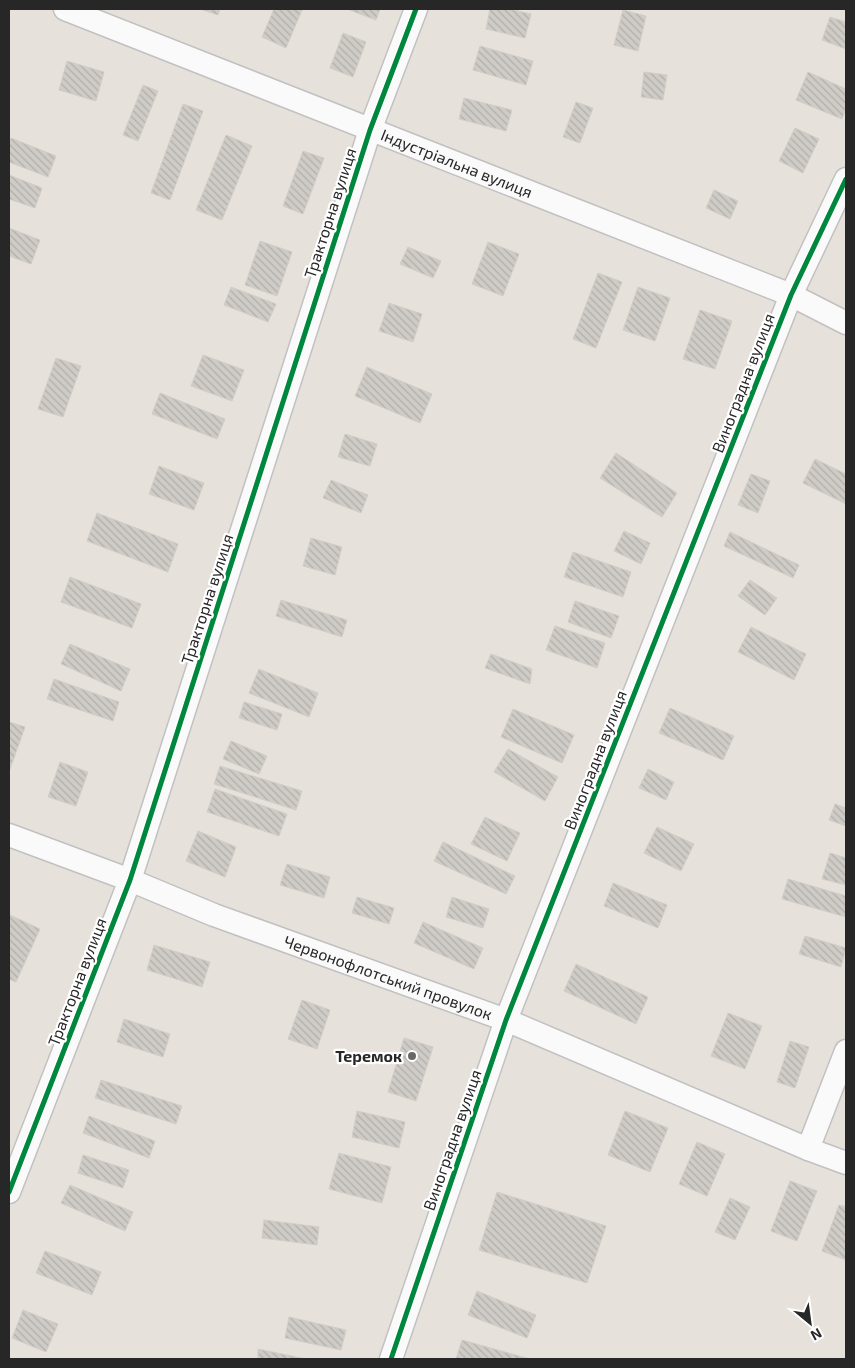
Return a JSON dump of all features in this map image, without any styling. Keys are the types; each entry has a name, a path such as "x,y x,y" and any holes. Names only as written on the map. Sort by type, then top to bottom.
{"street":[{"name":"Індустріальна вулиця","path":"64,9 791,295 846,323"},
{"name":"Тракторна вулиця","path":"9,1192 130,880 370,130 416,9"},
{"name":"Виноградна вулиця","path":"391,1359 506,1020 791,295 846,179"},
{"name":"Червонофлотський провулок","path":"9,835 130,880 214,915 506,1020 808,1149 846,1163"},
{"path":"808,1149 846,1051"}],"building":[{"path":"200,9 220,9 218,15"},
{"path":"274,9 302,10 286,48 262,37"},
{"path":"347,9 380,9 376,20"},
{"path":"490,9 509,9 531,14 525,38 486,29"},
{"path":"623,10 646,16 638,51 614,45"},
{"path":"830,17 846,22 846,49 822,40"},
{"path":"343,33 366,42 353,77 330,68"},
{"path":"480,46 533,61 526,85 473,70"},
{"path":"67,61 104,72 96,101 59,90"},
{"path":"644,72 667,75 663,100 641,97"},
{"path":"808,72 846,89 846,108 842,119 796,100"},
{"path":"143,85 158,91 138,141 123,135"},
{"path":"464,98 512,110 506,131 459,119"},
{"path":"576,102 593,108 580,143 563,137"},
{"path":"183,104 203,111 170,200 151,193"},
{"path":"795,128 819,139 803,173 779,161"},
{"path":"226,135 252,146 222,220 196,210"},
{"path":"11,138 56,156 48,177 9,162 9,143"},
{"path":"303,151 324,158 303,214 283,206"},
{"path":"9,175 42,188 35,208 9,199"},
{"path":"714,190 738,201 730,219 706,208"},
{"path":"9,228 40,240 31,264 9,256"},
{"path":"260,241 292,252 277,296 245,285"},
{"path":"488,242 519,254 503,296 472,284"},
{"path":"408,247 441,261 433,278 400,264"},
{"path":"598,273 622,282 596,348 573,339"},
{"path":"231,287 276,304 268,322 224,305"},
{"path":"638,287 670,298 655,341 623,330"},
{"path":"389,303 422,314 413,342 379,331"},
{"path":"700,310 732,321 715,369 683,359"},
{"path":"203,355 244,370 232,401 191,386"},
{"path":"56,358 81,366 63,417 38,409"},
{"path":"367,367 432,394 420,423 355,396"},
{"path":"160,393 225,419 217,439 152,414"},
{"path":"345,434 377,444 370,466 338,457"},
{"path":"616,453 677,493 662,517 600,478"},
{"path":"815,459 846,474 846,504 803,483"},
{"path":"159,466 204,483 194,510 149,494"},
{"path":"751,474 770,481 758,513 738,505"},
{"path":"331,480 368,495 361,513 323,498"},
{"path":"97,513 178,544 168,572 87,541"},
{"path":"624,531 650,543 641,564 614,551"},
{"path":"730,532 799,565 793,578 724,546"},
{"path":"311,538 342,547 335,575 303,566"},
{"path":"573,552 631,572 623,597 564,577"},
{"path":"70,577 141,604 132,628 61,602"},
{"path":"750,580 777,598 765,615 738,596"},
{"path":"281,600 347,620 342,637 276,616"},
{"path":"575,601 619,616 611,638 568,622"},
{"path":"555,626 605,643 597,668 546,650"},
{"path":"751,627 806,654 794,680 738,652"},
{"path":"70,644 130,669 121,691 61,664"},
{"path":"491,654 532,669 530,684 485,668"},
{"path":"259,669 318,693 309,717 249,693"},
{"path":"54,679 119,702 113,721 47,699"},
{"path":"244,702 282,714 277,730 239,718"},
{"path":"670,708 734,736 723,760 659,733"},
{"path":"513,709 574,735 562,763 501,737"},
{"path":"9,722 25,727 9,772"},
{"path":"231,741 267,756 259,774 223,759"},
{"path":"508,749 558,777 545,801 494,772"},
{"path":"60,762 88,772 76,806 48,797"},
{"path":"220,766 302,791 296,810 214,784"},
{"path":"648,769 674,782 666,800 639,788"},
{"path":"215,789 287,814 279,836 207,812"},
{"path":"835,804 846,808 846,826 829,820"},
{"path":"485,817 520,833 507,861 471,844"},
{"path":"657,827 694,844 681,871 644,853"},
{"path":"198,831 236,847 225,877 186,861"},
{"path":"443,842 515,876 506,894 434,861"},
{"path":"830,853 846,858 846,885 822,879"},
{"path":"287,864 330,877 324,898 280,885"},
{"path":"788,879 846,896 846,917 782,899"},
{"path":"613,883 667,905 658,928 604,906"},
{"path":"357,897 394,908 389,924 352,913"},
{"path":"452,897 489,909 483,928 446,917"},
{"path":"10,915 40,929 16,982 9,979"},
{"path":"423,922 483,948 474,969 414,943"},
{"path":"805,936 846,948 841,967 799,954"},
{"path":"154,945 210,962 202,987 147,970"},
{"path":"576,964 648,997 636,1024 564,991"},
{"path":"302,1000 330,1010 317,1049 288,1039"},
{"path":"728,1013 762,1026 745,1069 711,1056"},
{"path":"124,1019 170,1034 163,1057 117,1042"},
{"path":"404,1038 433,1047 416,1101 388,1092"},
{"path":"790,1041 809,1047 795,1088 777,1082"},
{"path":"101,1080 182,1106 176,1124 95,1098"},
{"path":"357,1111 405,1122 399,1148 352,1137"},
{"path":"625,1111 668,1128 650,1172 608,1155"},
{"path":"89,1116 155,1141 149,1158 83,1133"},
{"path":"697,1142 725,1154 707,1196 679,1184"},
{"path":"339,1153 391,1167 382,1203 329,1189"},
{"path":"83,1155 129,1170 123,1188 78,1173"},
{"path":"790,1181 817,1191 797,1241 771,1231"},
{"path":"70,1185 133,1212 125,1231 61,1203"},
{"path":"497,1192 606,1226 587,1283 479,1250"},
{"path":"730,1198 750,1207 735,1240 715,1232"},
{"path":"839,1205 846,1207 846,1260 822,1251"},
{"path":"264,1220 319,1227 317,1245 262,1238"},
{"path":"45,1251 101,1272 92,1295 36,1273"},
{"path":"477,1291 536,1315 527,1338 468,1315"},
{"path":"23,1310 58,1324 46,1352 12,1338"},
{"path":"289,1317 346,1330 341,1350 285,1338"},
{"path":"462,1340 530,1359 456,1359"},
{"path":"258,1349 306,1359 258,1359"}],"cycle path":[{"path":"9,1192 130,880 370,130 416,9"},
{"path":"391,1359 506,1020 791,295 846,179"}],"place":[{"name":"Теремок","path":"412,1056"}]}
